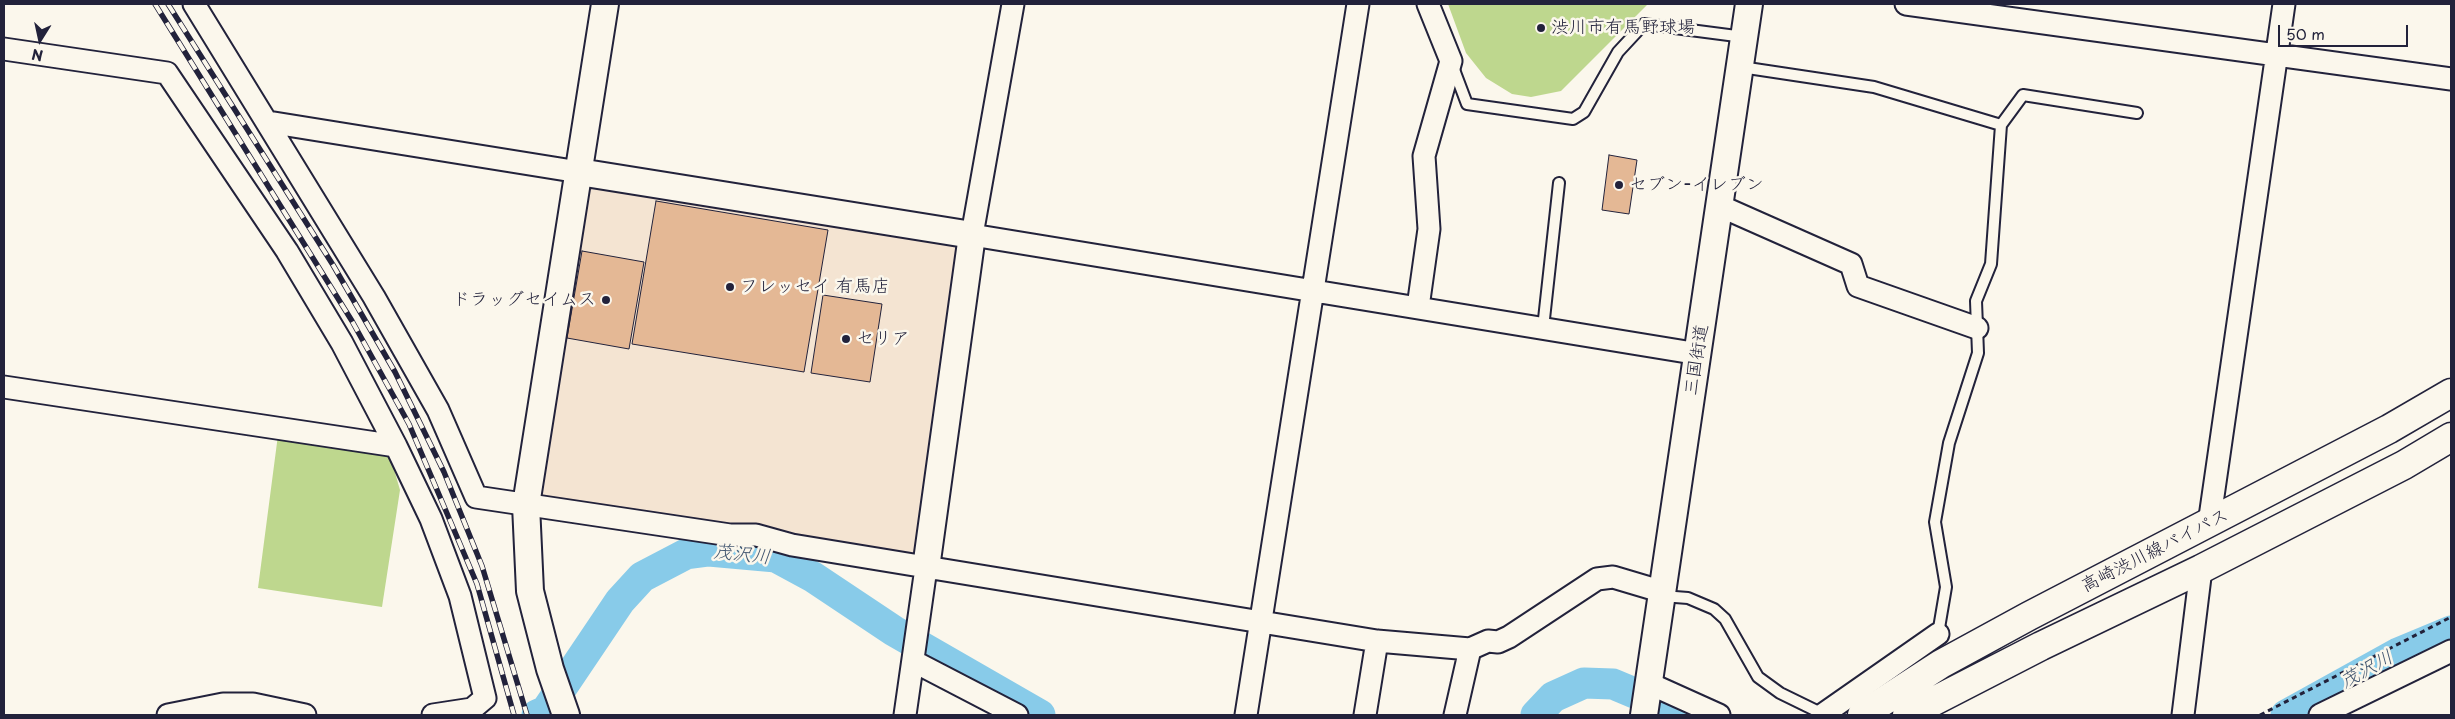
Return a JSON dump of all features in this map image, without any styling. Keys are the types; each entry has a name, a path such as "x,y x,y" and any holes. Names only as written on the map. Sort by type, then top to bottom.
{"main road":[{"name":"高崎渋川線バイパス","path":"1862,715 1941,664 2029,616 2209,524 2388,429 2451,393"},
{"name":"高崎渋川線バイパス","path":"1907,715 2024,654 2201,569 2404,465 2451,437"}],"street":[{"path":"194,4 374,298 438,410 476,497 730,535 756,535 792,545 926,568 1377,641 1470,649 1488,641 1498,642 1509,637 1597,579 1613,577 1660,593"},
{"path":"566,715 550,669 530,591 526,505 605,4"},
{"path":"905,715 972,235 1013,4"},
{"path":"1246,715 1358,4"},
{"path":"1418,307 1429,229 1424,156 1451,61 1428,4"},
{"name":"三国街道","path":"1644,712 1660,593 1699,354 1749,4"},
{"path":"1906,4 1944,7 2276,56 2451,79"},
{"path":"2209,524 2284,4"},
{"path":"4,49 167,73 287,251 342,343 396,446 431,519 460,596 485,698 472,709 433,715"},
{"path":"268,122 1314,290 1699,354"},
{"path":"1720,206 1851,264 1858,286 1977,328"},
{"path":"4,387 396,446"},
{"path":"2183,715 2201,569"},
{"path":"1822,715 1938,634"},
{"path":"1365,715 1377,641"},
{"path":"1456,715 1470,649"},
{"path":"2320,715 2451,651"},
{"path":"913,661 1017,715"},
{"path":"1648,683 1719,715"},
{"path":"168,715 223,704 254,704 305,715"}],"lane":[{"path":"1451,61 1467,104 1573,118 1584,112 1618,52 1644,24 1744,37"},
{"path":"1740,67 1874,87 2001,125"},
{"path":"1938,634 1946,587 1935,522 1948,443 1978,353 1976,301 1991,264 2001,125 2023,95 2137,113"},
{"path":"1544,328 1559,183"},
{"path":"1660,593 1688,598 1714,609 1725,619 1758,677 1780,693 1822,715"}],"path":[{"path":"2260,715 2451,618"}],"shaded area":[{"path":"590,178 964,239 922,562 542,500"}],"green space":[{"name":"渋川市有馬野球場","path":"1448,4 1648,4 1561,91 1531,97 1512,94 1486,78 1466,53"},
{"path":"278,435 389,452 400,490 382,607 258,588"}],"building":[{"name":"セブン-イレブン","path":"1609,155 1637,160 1629,214 1602,210"},
{"name":"フレッセイ 有馬店","path":"656,201 828,230 804,372 632,344"},
{"name":"ドラッグセイムス","path":"582,251 644,262 629,349 567,338"},
{"name":"セリア","path":"823,295 882,304 870,382 811,373"}],"waterway":[{"name":"茂沢川","path":"537,715 546,711 620,601 642,577 686,554 709,551 776,557 813,577 894,631 1040,715"},
{"name":"茂沢川","path":"2286,715 2398,653 2451,631"},
{"name":"茂沢川","path":"1536,715 1553,697 1584,683 1613,684 1687,715"}],"railway":[{"path":"155,4 352,321 409,424 477,584 514,715"},
{"path":"168,4 333,265 395,372 444,472 482,566 527,715"}],"place":[{"name":"渋川市有馬野球場","path":"1541,28"},
{"name":"セブン-イレブン","path":"1619,185"},
{"name":"フレッセイ 有馬店","path":"730,287"},
{"name":"ドラッグセイムス","path":"606,300"},
{"name":"セリア","path":"846,339"}]}
